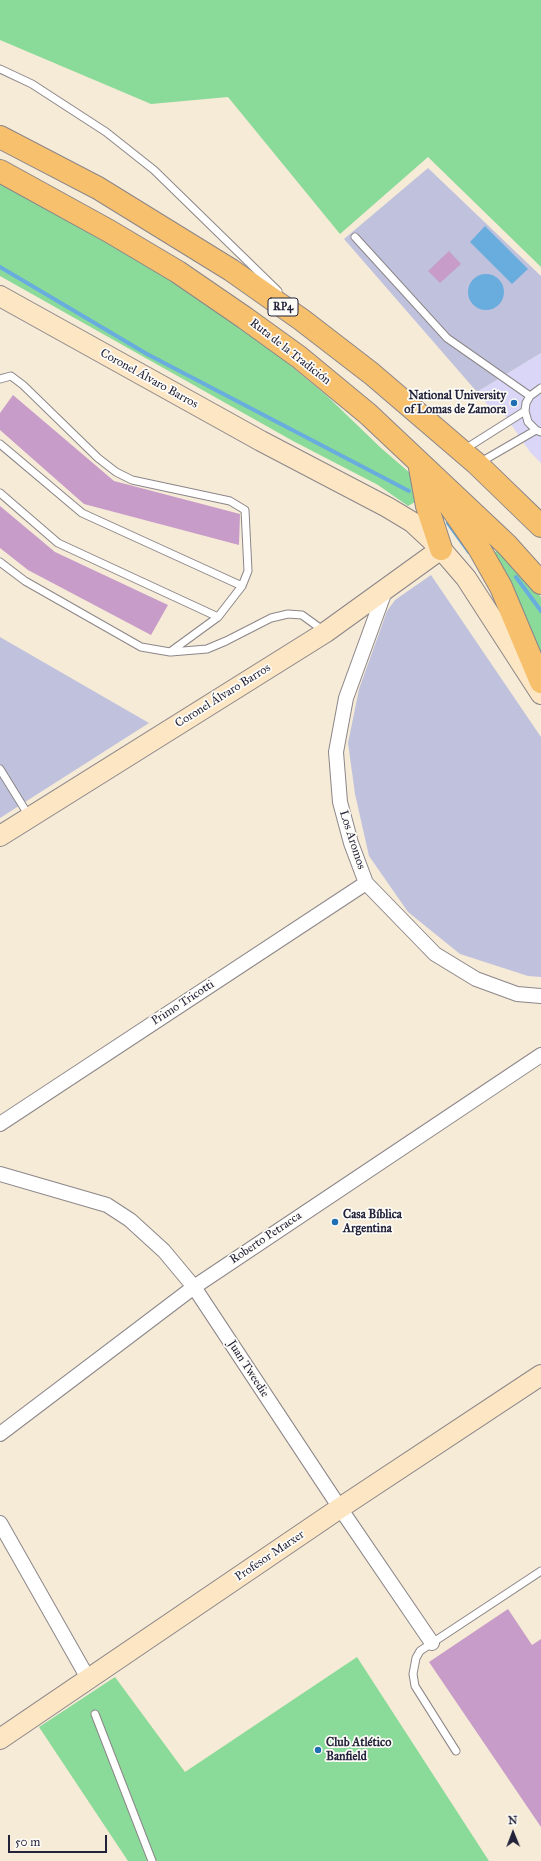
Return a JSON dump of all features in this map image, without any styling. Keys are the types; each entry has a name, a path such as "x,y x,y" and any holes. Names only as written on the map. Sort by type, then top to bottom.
{"main road":[{"name":"RP4","path":"0,137 98,188 231,270 372,374 469,458 539,522"},
{"name":"Ruta de la Tradición","path":"0,171 109,231 178,272 245,318 299,358 368,414 507,545 541,582"},
{"path":"419,462 427,506 441,549"},
{"path":"419,462 479,548 501,587 541,682"}],"street":[{"name":"Coronel Álvaro Barros","path":"0,296 261,441 388,507 412,522 441,549 466,578 541,694"},
{"name":"Coronel Álvaro Barros","path":"0,836 326,632 385,591 441,549"},
{"name":"Los Aromos","path":"385,591 346,698 336,752 340,802 351,843 366,882 435,954 476,979 517,994 541,996"},
{"name":"Primo Tricotti","path":"0,1124 366,882"},
{"name":"Roberto Petracca","path":"0,1434 194,1287 541,1055"},
{"name":"Juan Tweedie","path":"0,1174 107,1205 130,1220 158,1246 194,1287 340,1508 432,1643"},
{"name":"Profesor Marxer","path":"0,1739 89,1680 340,1508 541,1375"},
{"path":"0,1523 89,1680"}],"lane":[{"path":"0,69 39,88 106,132 136,156 159,176 340,349"},
{"path":"355,237 447,338 530,396"},
{"path":"0,379 11,376 23,385 98,458 116,472 132,480 230,501 245,510 248,571 242,586 218,617 170,652"},
{"path":"469,458 538,431 528,422 525,412 526,403 530,396 541,388"},
{"path":"469,458 525,412"},
{"path":"0,444 82,513 242,586"},
{"path":"0,493 58,543 218,617"},
{"path":"0,562 25,581 141,648 170,652 207,649 271,618 288,614 302,616 326,632"},
{"path":"0,769 30,818"},
{"path":"456,1751 413,1680 416,1658 420,1651 541,1571"},
{"path":"95,1714 152,1861"}],"shaded area":[{"path":"428,168 541,276 541,353 477,392 344,239"},
{"name":"National University of Lomas de Zamora","path":"541,353 541,463 530,452 504,414 496,415 477,392"},
{"path":"431,575 541,737 541,977 528,976 460,954 408,912 369,856 355,794 348,743 359,689 387,611 395,600"},
{"path":"0,637 149,723 0,818"}],"green space":[{"path":"0,0 541,0 541,267 428,157 340,234 228,97 151,104 0,40"},
{"path":"0,176 162,273 251,333 326,395 381,448 410,473 417,487 415,502 408,506 378,485 293,441 0,276"},
{"path":"499,549 541,597 541,659 523,611 494,553"},
{"name":"Club Atlético Banfield","path":"357,1657 489,1861 128,1861 39,1727 115,1677 185,1772"}],"water":[{"path":"485,226 528,269 512,284 470,242"},
{"path":"490,274 499,279 503,285 503,299 499,305 490,310 482,310 473,305 469,299 468,288 473,279 479,275"}],"building":[{"path":"449,251 461,264 440,283 428,271"},
{"path":"13,395 114,481 240,514 239,545 84,504 0,430 0,413"},
{"path":"0,506 55,552 168,605 151,635 28,570 0,548"},
{"path":"508,1609 532,1645 541,1639 541,1827 429,1662"}],"waterway":[{"path":"0,267 147,354 409,491"},
{"path":"448,523 469,552"},
{"path":"516,577 541,611"}],"place":[{"name":"National University of Lomas de Zamora","path":"514,403"},
{"name":"Casa Bíblica Argentina","path":"335,1222"},
{"name":"Club Atlético Banfield","path":"318,1750"}]}
